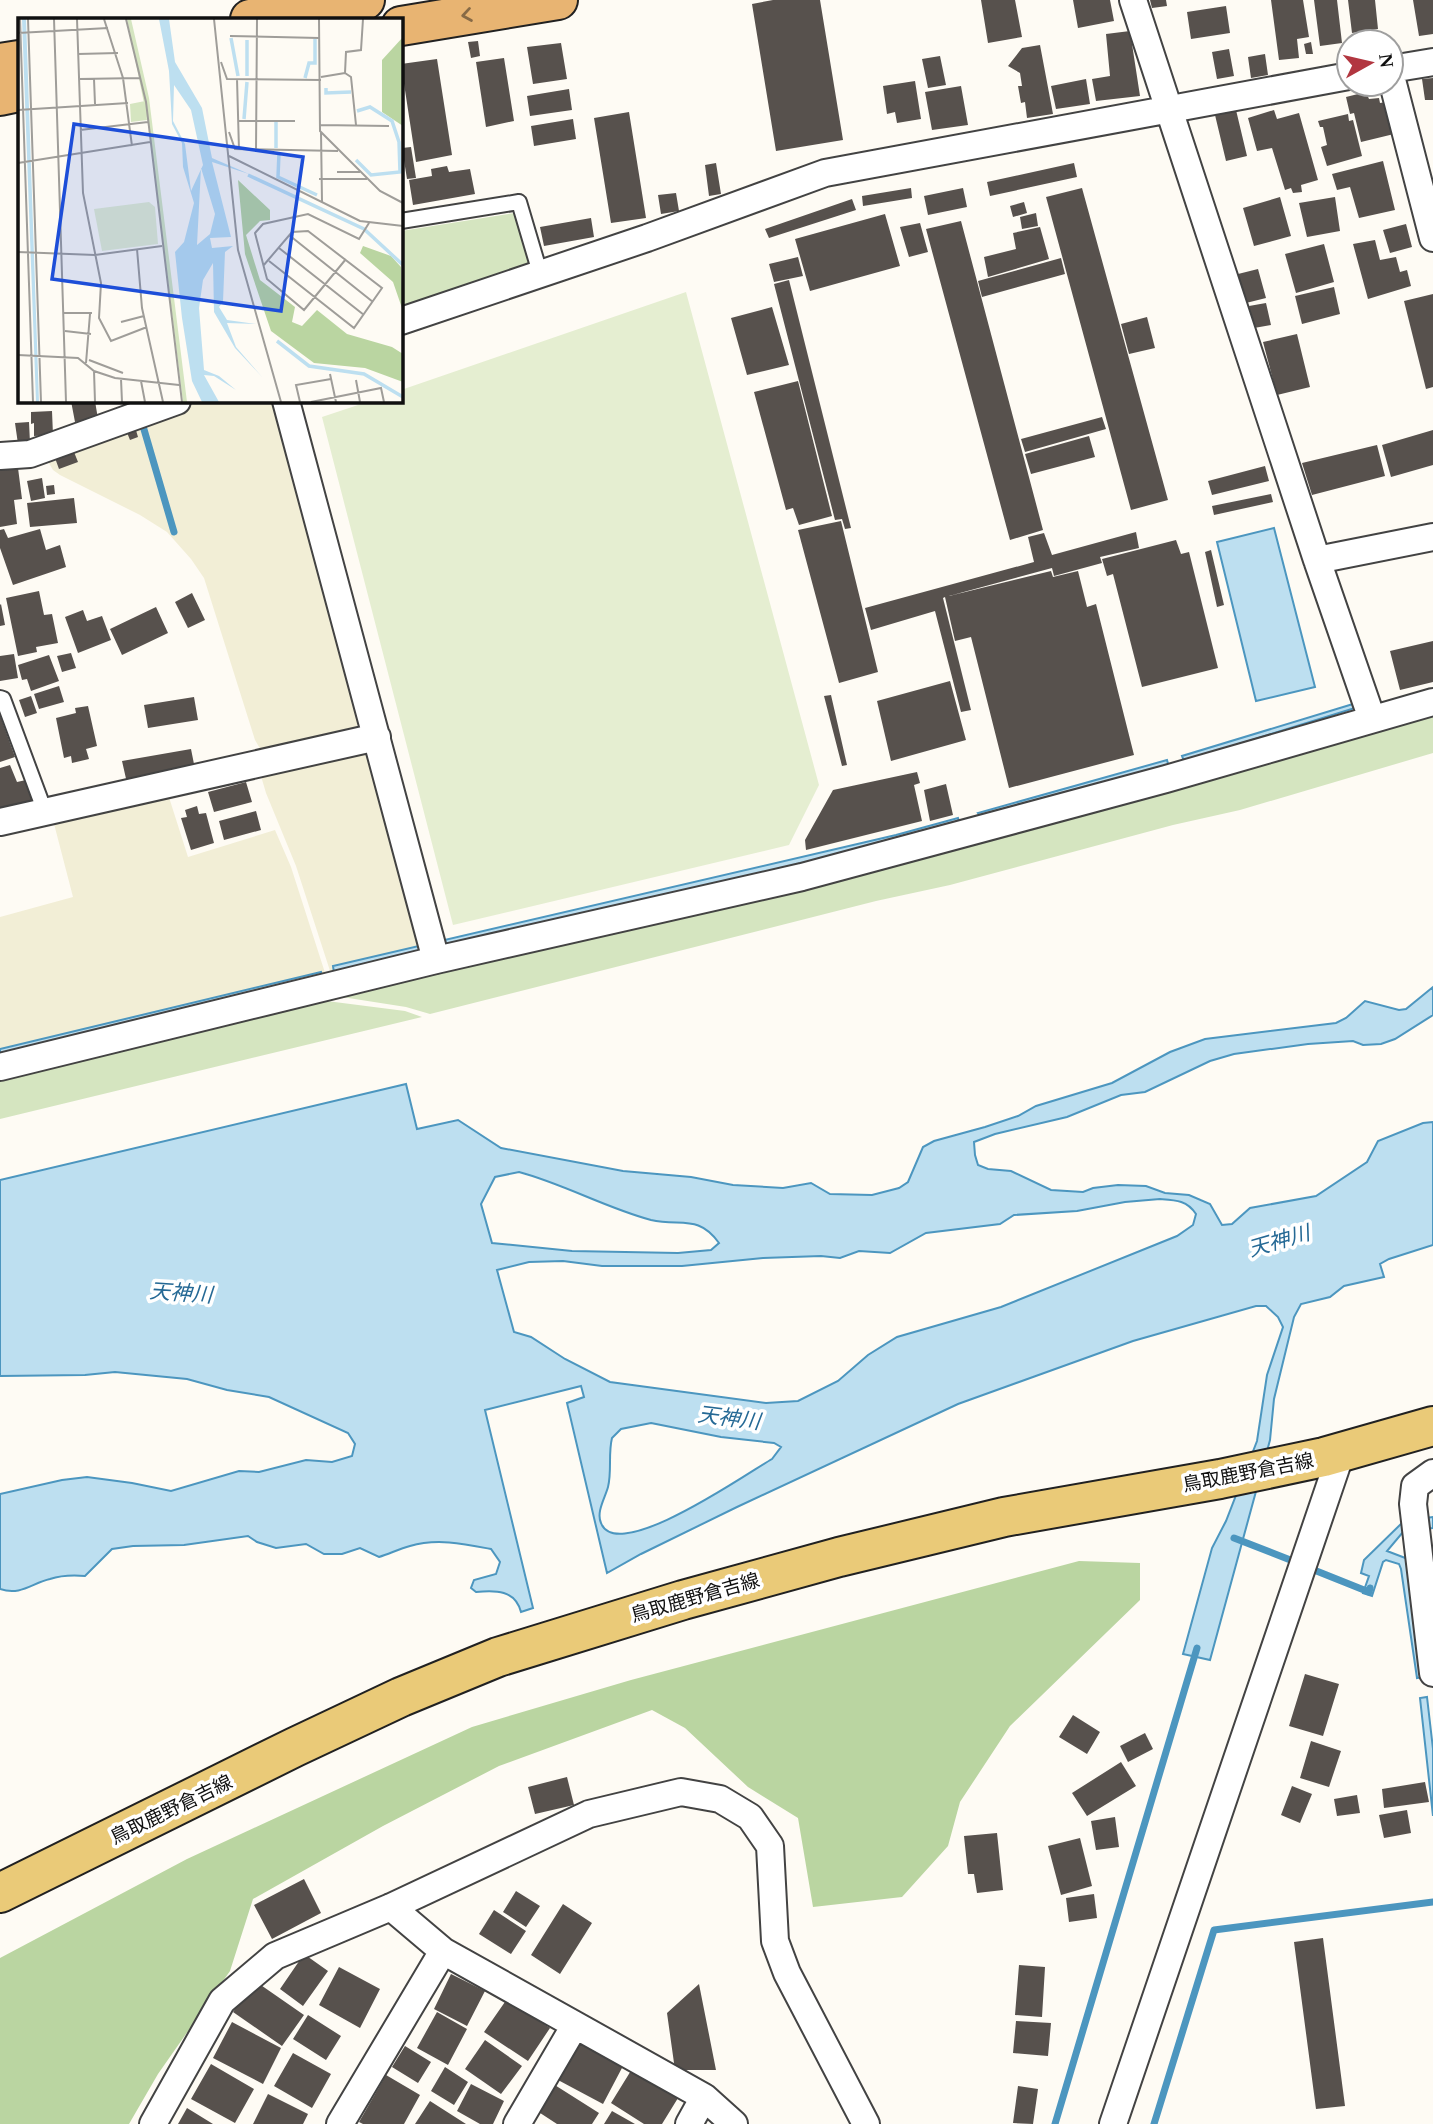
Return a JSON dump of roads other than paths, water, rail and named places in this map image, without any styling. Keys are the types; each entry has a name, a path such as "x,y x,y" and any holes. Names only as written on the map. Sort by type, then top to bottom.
{"highway":[{"path":"256,18 365,0"},
{"path":"402,26 558,0"},
{"path":"0,64 18,60"},
{"path":"0,96 18,92"}],"main road":[{"name":"鳥取鹿野倉吉線","path":"0,1893 307,1741 401,1697 498,1657 683,1600 851,1554 1004,1517 1220,1479 1333,1455 1433,1426"}],"street":[{"path":"1133,0 1372,719"},
{"path":"1405,67 1433,62"},
{"path":"402,321 647,238 825,173 1335,78"},
{"path":"1397,98 1433,238"},
{"path":"0,456 30,454 174,402"},
{"path":"286,402 436,960"},
{"path":"1317,560 1433,537"},
{"path":"0,1067 436,960 802,877 1166,779 1433,702"},
{"path":"0,822 377,737"},
{"path":"1113,2124 1333,1455"},
{"path":"1433,1473 1415,1486 1413,1504 1425,1537 1433,1673"},
{"path":"153,2124 222,2001 275,1956 391,1908 589,1814 681,1792 720,1799 750,1817 770,1846 775,1941 787,1973 866,2124"},
{"path":"391,1908 443,1951 704,2097 734,2124"},
{"path":"340,2124 443,1951"},
{"path":"517,2124 575,2025"},
{"path":"689,2124 704,2097"}],"lane":[{"path":"402,221 519,202 540,273"},
{"path":"0,698 3,699 45,812"}],"water":[{"path":"1274,528 1315,687 1256,701 1217,542"},
{"path":"1353,704 1355,708 1184,761 1182,756"},
{"path":"1167,760 1169,767 982,818 978,813"},
{"path":"958,818 960,825 897,842 334,973 333,966 896,835"},
{"path":"321,972 322,978 0,1055 0,1049"},
{"name":"天神川","path":"1433,987 1433,1015 1395,1039 1381,1044 1363,1045 1353,1041 1308,1044 1234,1054 1210,1061 1145,1092 1121,1095 1067,1117 995,1134 974,1142 978,1165 988,1169 1011,1171 1051,1190 1083,1192 1118,1185 1146,1186 1165,1193 1189,1195 1210,1204 1222,1225 1232,1224 1250,1208 1316,1196 1367,1162 1378,1141 1423,1123 1433,1122 1433,1245 1380,1264 1384,1277 1344,1286 1330,1297 1301,1304 1294,1317 1274,1399 1270,1440 1210,1660 1183,1654 1212,1548 1226,1521 1257,1441 1267,1375 1283,1327 1278,1317 1266,1306 1256,1306 1133,1341 958,1404 737,1507 607,1573 567,1403 584,1397 581,1386 485,1410 533,1608 521,1612 509,1595 491,1591 476,1592 471,1588 474,1580 496,1574 500,1562 491,1549 441,1542 410,1546 379,1557 360,1548 342,1554 324,1554 306,1544 276,1548 248,1536 184,1545 133,1546 112,1549 85,1576 59,1577 14,1591 0,1589 0,1494 87,1477 171,1491 239,1471 259,1472 306,1460 332,1462 352,1456 355,1444 348,1433 269,1397 227,1390 187,1379 115,1372 0,1376 0,1180 406,1084 417,1129 458,1120 501,1148 623,1171 691,1177 733,1185 783,1188 811,1183 830,1194 872,1195 899,1188 908,1182 923,1147 934,1141 985,1127 1018,1116 1036,1106 1112,1083 1170,1052 1205,1039 1336,1023 1365,1001 1399,1010 1406,1009","holes":["519,1172 651,1220 696,1225 704,1228 719,1243 711,1250 678,1253 572,1251 492,1243 481,1204 495,1177","1176,1200 1185,1203 1196,1214 1193,1225 1177,1236 1001,1307 897,1337 868,1355 838,1381 798,1401 766,1403 610,1382 565,1359 531,1337 514,1332 497,1270 529,1262 682,1266 763,1258 840,1258 859,1251 890,1253 926,1233 1000,1224 1014,1215 1077,1211 1125,1202","651,1423 721,1437 774,1443 781,1447 772,1459 684,1512 631,1533 612,1533 601,1523 600,1514 609,1481 612,1438 621,1429"]},
{"path":"1433,1517 1433,1528 1403,1532 1387,1551 1408,1559 1424,1677 1417,1678 1399,1564 1386,1560 1383,1562 1372,1596 1363,1593 1369,1576 1361,1573 1364,1560 1404,1521"},
{"path":"1427,1697 1433,1749 1433,1816 1420,1698"}],"waterway":[{"path":"143,426 174,532"},
{"path":"1234,1538 1298,1563"},
{"path":"1309,1568 1369,1592 1370,1588"},
{"path":"1055,2124 1197,1648"},
{"path":"1154,2124 1214,1930 1433,1902"}]}
